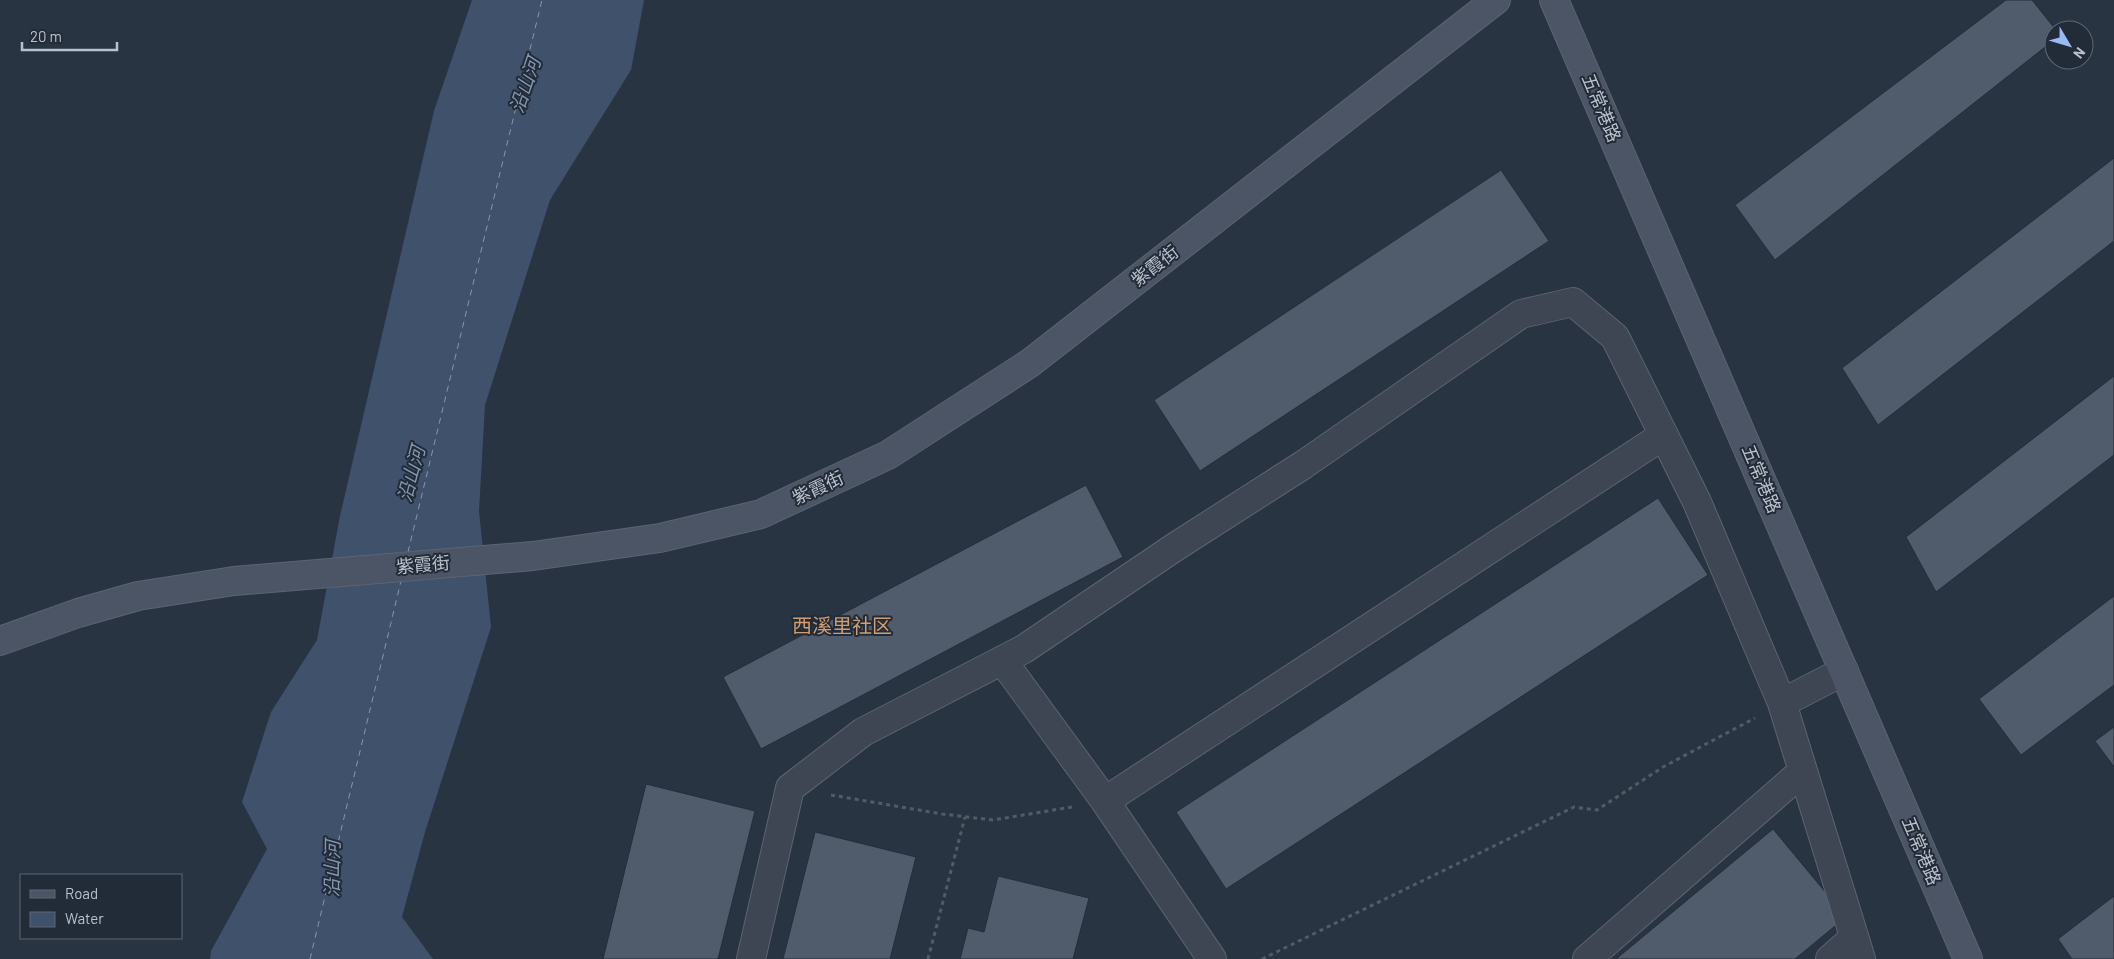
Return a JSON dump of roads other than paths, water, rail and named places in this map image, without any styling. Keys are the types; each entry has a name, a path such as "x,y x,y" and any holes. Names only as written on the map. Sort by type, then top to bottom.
{"street":[{"name":"紫霞街","path":"0,641 78,613 138,596 234,581 533,556 660,538 761,514 888,454 1030,363 1496,0"},
{"name":"五常港路","path":"1554,0 1968,959"},
{"path":"751,959 790,788 863,732 1024,649 1175,547 1303,465 1521,314 1573,302 1615,337 1697,502 1782,704 1857,948 1830,959"},
{"path":"1104,801 1664,435"},
{"path":"1002,660 1104,801 1212,959"},
{"path":"1782,704 1844,671"},
{"path":"1587,959 1802,771"}],"water":[{"name":"沿山河","path":"472,0 644,0 631,70 550,200 485,405 479,511 491,627 425,832 402,917 433,959 210,959 211,951 267,849 242,802 271,712 317,640 340,516 434,111"}],"district":[{"name":"西溪里社区","path":"842,626"}]}
